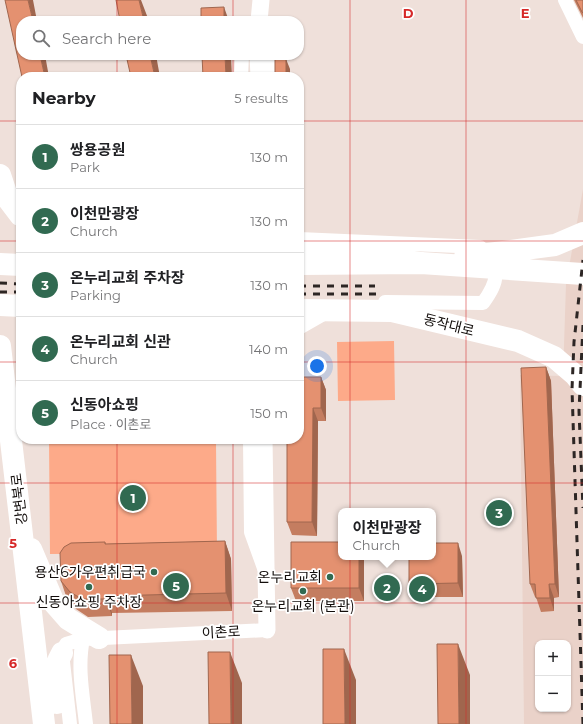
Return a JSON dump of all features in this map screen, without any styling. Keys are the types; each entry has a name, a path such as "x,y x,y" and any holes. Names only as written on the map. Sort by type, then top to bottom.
{"main road":[{"path":"0,175 8,199 16,211"},
{"path":"0,189 8,214 16,217"},
{"path":"304,252 356,253 421,263 555,245 583,233"},
{"path":"304,264 421,263 583,274"},
{"path":"0,264 16,265"},
{"path":"0,305 16,306"},
{"name":"동작대로","path":"304,310 392,311 518,341 554,357 575,375 583,385"},
{"name":"강변북로","path":"0,346 44,724"},
{"path":"22,529 54,603 68,619 91,639"},
{"path":"59,724 53,677 56,662 62,653"}],"street":[{"path":"259,16 261,0"},
{"path":"565,0 583,37"},
{"path":"242,60 242,72"},
{"path":"258,60 259,72"},
{"path":"270,60 270,72"},
{"path":"304,239 480,247 491,260 497,275 492,290 482,303 346,302 304,325"},
{"path":"250,444 251,532 266,574"},
{"name":"이촌로","path":"62,653 66,644 91,639 267,630 264,444"},
{"path":"266,574 271,546 271,444"},
{"path":"86,724 80,672 80,653 91,639"},
{"path":"62,653 70,724"}],"shaded area":[{"path":"583,189 583,724 524,724 520,375 563,376 566,284"},
{"path":"394,341 395,400 338,401 337,342"},
{"path":"49,444 216,444 217,553 50,554"}],"building":[{"path":"5,0 28,0 32,16 16,16 16,50"},
{"path":"116,0 139,0 143,16 119,16"},
{"path":"576,0 583,0 583,13 582,12"},
{"path":"224,7 224,16 201,16 201,8"},
{"path":"18,60 41,60 44,72 21,72"},
{"path":"127,60 151,60 154,72 130,72"},
{"path":"202,60 225,60 226,72 203,72"},
{"path":"275,60 286,60 286,72 275,72"},
{"path":"546,367 555,584 549,584 550,598 536,598 535,584 530,584 521,368"},
{"path":"304,377 321,377 321,408 313,408 312,522 287,522 287,444 304,444"},
{"path":"225,541 226,593 106,596 106,599 82,599 70,592 61,581 60,553 64,547 71,543 105,542 105,544"},
{"name":"온누리교회","path":"291,542 338,542 338,560 359,560 359,588 291,588"},
{"path":"436,543 458,543 458,583 409,584 409,560 436,560"},
{"path":"437,644 458,644 459,724 438,724"},
{"path":"323,649 344,649 345,724 323,724"},
{"path":"208,652 230,652 231,724 209,724"},
{"path":"109,655 131,655 132,724 110,724"}],"railway":[{"path":"583,260 574,342 572,389 583,724"},
{"path":"0,283 16,284"},
{"path":"304,286 375,286"},
{"path":"0,292 16,292"},
{"path":"304,294 376,294"},
{"path":"583,325 579,411 583,508"}],"place":[{"name":"쌍용공원","path":"133,498"},
{"name":"온누리교회 주차장","path":"499,513"},
{"name":"용산6가우편취급국","path":"154,572"},
{"name":"온누리교회","path":"330,577"},
{"name":"신동아쇼핑","path":"176,586"},
{"name":"신동아쇼핑 주차장","path":"89,587"},
{"name":"이천만광장","path":"387,588"},
{"name":"온누리교회 신관","path":"422,589"},
{"name":"온누리교회 (본관)","path":"303,591"}]}
